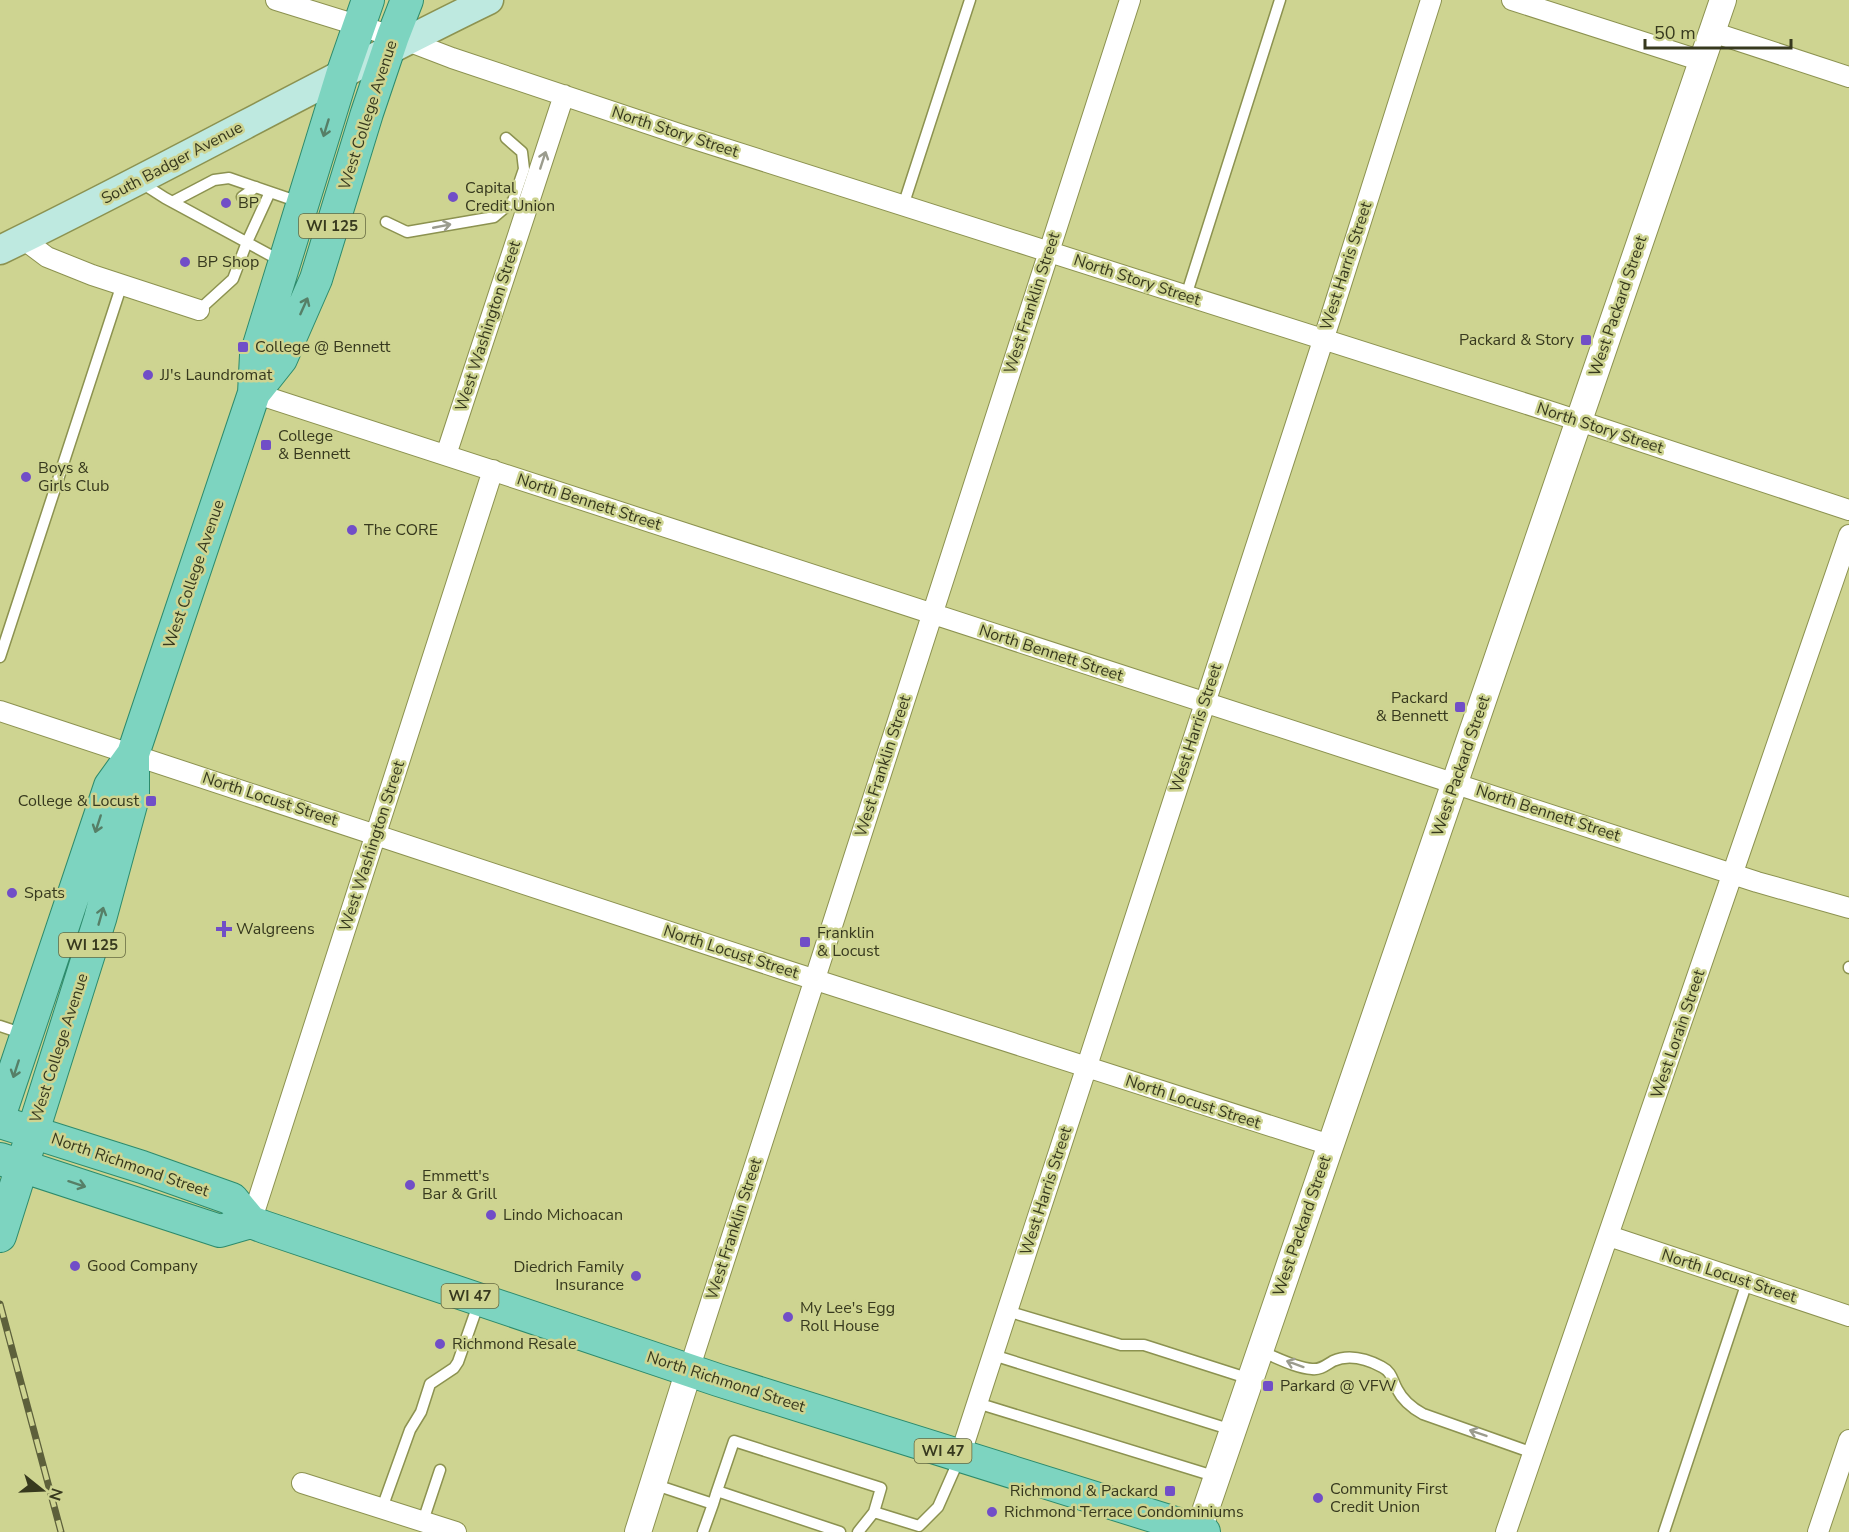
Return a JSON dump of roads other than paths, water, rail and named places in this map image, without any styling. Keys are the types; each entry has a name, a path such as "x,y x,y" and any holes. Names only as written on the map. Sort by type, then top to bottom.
{"main road":[{"name":"West College Avenue","path":"254,393 281,359 316,279 396,42 407,0"},
{"name":"South Badger Avenue","path":"11,245 139,181 396,42 489,0"},
{"name":"West College Avenue","path":"0,1114 14,1031 110,786 133,754 254,393 256,355 343,72 364,13"},
{"name":"West College Avenue","path":"0,1236 11,1162 32,1132 100,919 133,797 133,754"},
{"name":"North Richmond Street","path":"0,1122 142,1167 232,1199 250,1222 688,1370 1200,1531"},
{"name":"North Richmond Street","path":"11,1162 220,1231 250,1222"}],"street":[{"name":"North Story Street","path":"276,0 364,13 396,42 452,58 682,135 1578,421 1849,510"},
{"name":"West Franklin Street","path":"638,1532 688,1370 1130,0"},
{"name":"West Harris Street","path":"960,1456 1431,0"},
{"path":"1512,0 1701,61"},
{"name":"West Packard Street","path":"1200,1531 1723,0"},
{"path":"1712,32 1849,77"},
{"name":"West Washington Street","path":"446,455 564,95"},
{"path":"11,245 199,310"},
{"name":"North Bennett Street","path":"254,393 1204,703 1732,873 1849,908"},
{"name":"West Washington Street","path":"250,1222 493,470"},
{"name":"West Lorain Street","path":"1506,1532 1849,535"},
{"name":"North Locust Street","path":"0,711 1085,1068 1330,1145"},
{"name":"North Locust Street","path":"1609,1236 1849,1316"},
{"path":"1818,1532 1849,1440"},
{"path":"302,1483 456,1532"}],"lane":[{"path":"903,206 970,0"},
{"path":"1186,296 1280,0"},
{"path":"386,222 407,232 494,217 513,201 524,169 522,152 506,138"},
{"path":"172,202 214,180 229,178 302,203"},
{"path":"139,181 172,202 284,262"},
{"path":"242,197 256,187"},
{"path":"199,310 232,279 270,192"},
{"path":"207,221 217,214"},
{"path":"0,657 122,284"},
{"path":"1664,1532 1747,1282"},
{"path":"382,1508 410,1430 421,1412 430,1384 454,1368 458,1362 480,1300"},
{"path":"1007,1311 1121,1345 1144,1346 1250,1380"},
{"path":"1260,1351 1311,1370 1321,1369 1334,1361 1347,1357 1360,1358 1387,1370 1408,1406 1423,1414 1533,1453"},
{"path":"993,1355 1233,1430"},
{"path":"977,1403 1217,1477"},
{"path":"703,1532 734,1442 881,1488 874,1512 858,1532"},
{"path":"874,1512 919,1526 938,1507 960,1456"},
{"path":"423,1521 440,1470"},
{"path":"653,1484 713,1504"},
{"path":"717,1491 840,1532"}],"railway":[{"path":"0,1304 61,1532"}],"place":[{"name":"Capital Credit Union","path":"453,197"},
{"name":"BP","path":"226,203"},
{"name":"BP Shop","path":"185,262"},
{"name":"Packard & Story","path":"1586,340"},
{"name":"College @ Bennett","path":"243,347"},
{"name":"JJ's Laundromat","path":"148,375"},
{"name":"College & Bennett","path":"266,445"},
{"name":"Boys & Girls Club","path":"26,477"},
{"name":"The CORE","path":"352,530"},
{"name":"Packard & Bennett","path":"1460,707"},
{"name":"College & Locust","path":"151,801"},
{"name":"Spats","path":"12,893"},
{"name":"Walgreens","path":"224,929"},
{"name":"Franklin & Locust","path":"805,942"},
{"name":"Emmett's Bar & Grill","path":"410,1185"},
{"name":"Lindo Michoacan","path":"491,1215"},
{"name":"Good Company","path":"75,1266"},
{"name":"Diedrich Family Insurance","path":"636,1276"},
{"name":"My Lee's Egg Roll House","path":"788,1317"},
{"name":"Richmond Resale","path":"440,1344"},
{"name":"Parkard @ VFW","path":"1268,1386"},
{"name":"Richmond & Packard","path":"1170,1491"},
{"name":"Community First Credit Union","path":"1318,1498"},
{"name":"Richmond Terrace Condominiums","path":"992,1512"}]}
